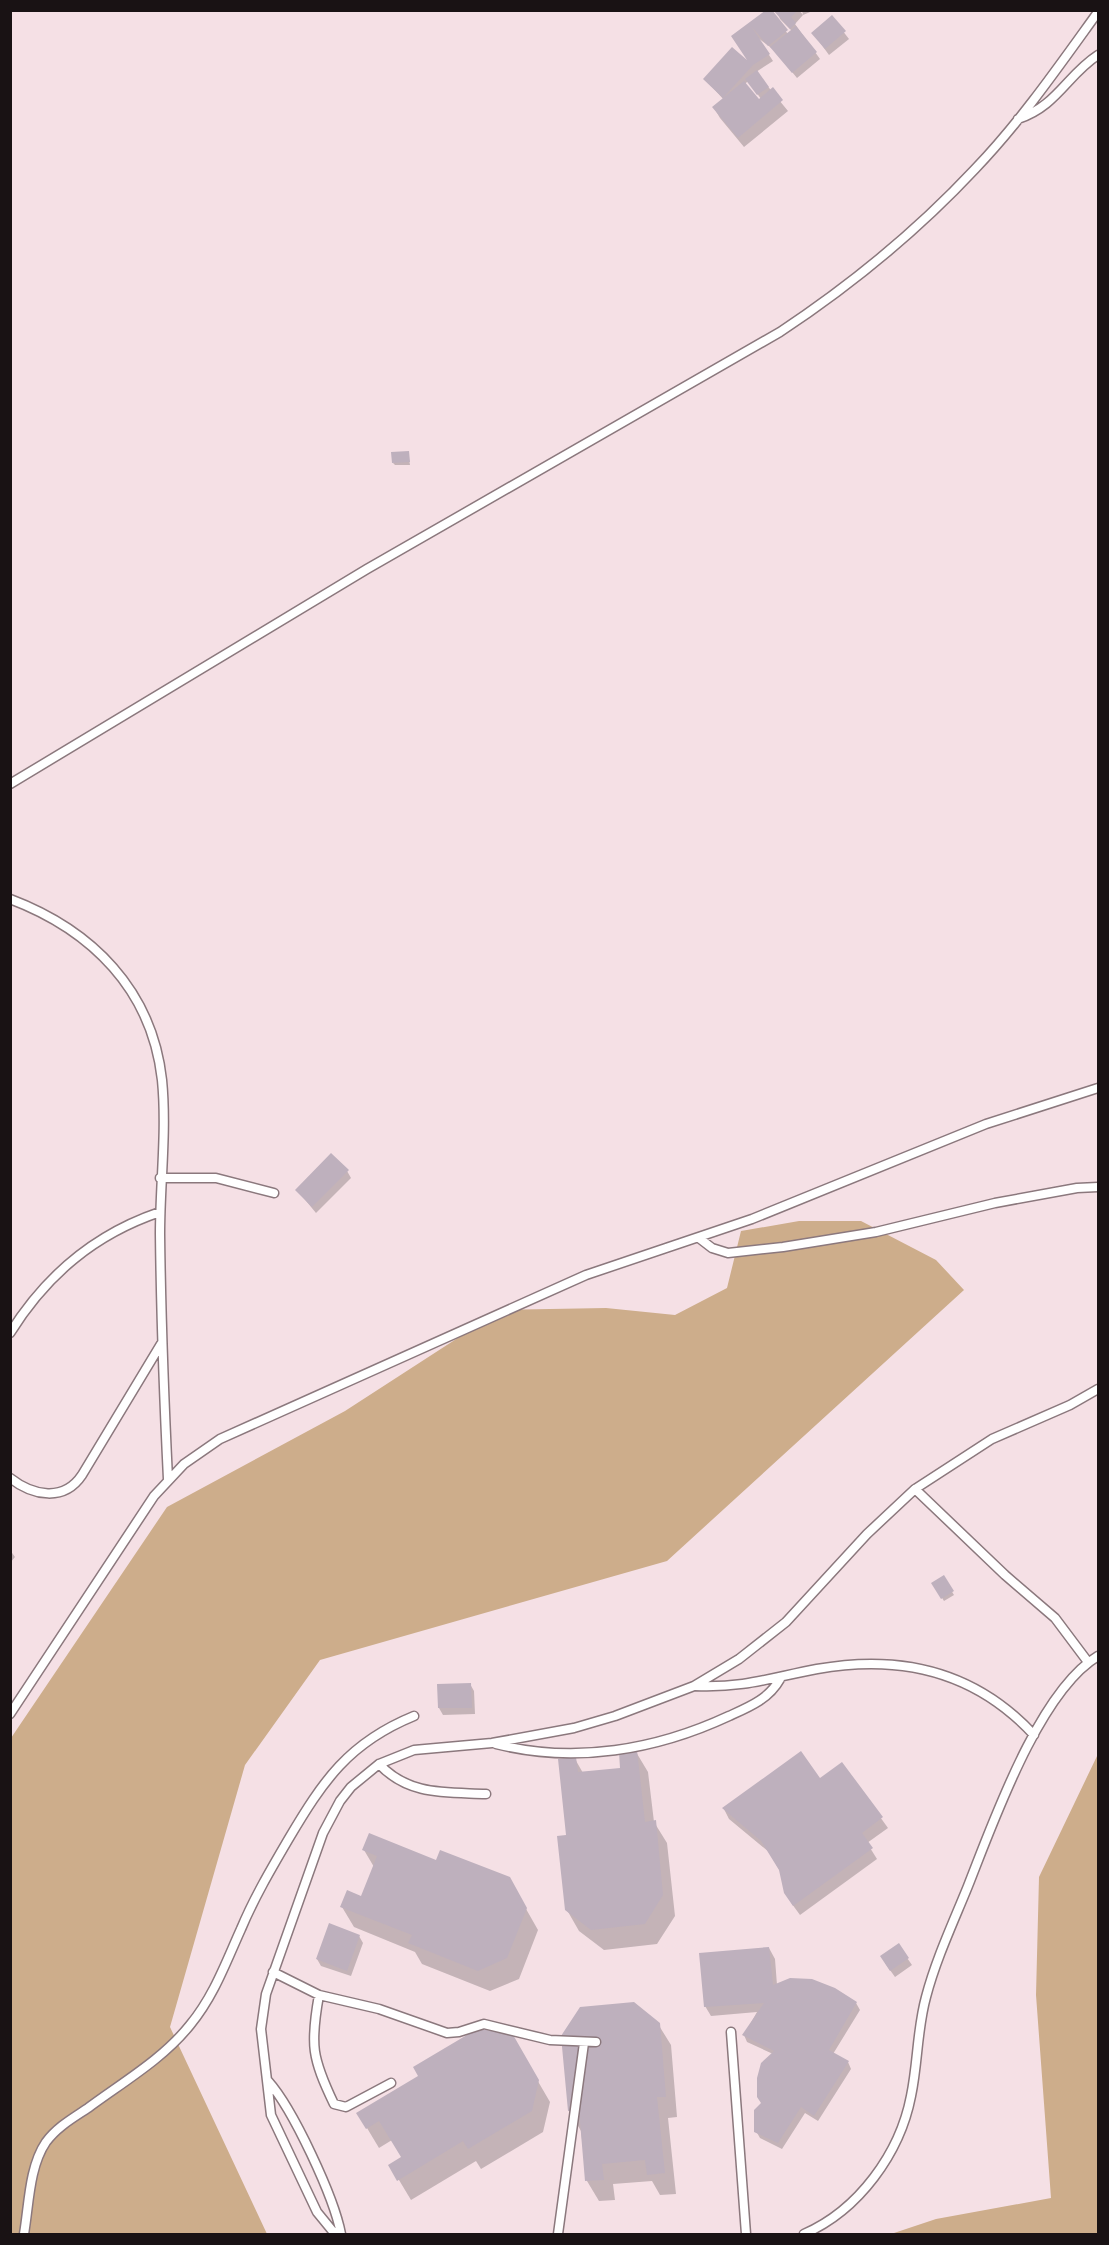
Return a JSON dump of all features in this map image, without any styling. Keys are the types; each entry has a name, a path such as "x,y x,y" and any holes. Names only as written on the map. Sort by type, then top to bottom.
{"lane":[{"path":"10,784 367,568 780,332 850,283 915,228 976,168 1018,120 1098,12"},
{"path":"1018,120 1043,109 1080,69 1098,55"},
{"path":"10,899 50,916 81,936 116,970 142,1011 151,1033 162,1079 161,1344 168,1479"},
{"path":"10,1714 141,1513 168,1479 201,1451 239,1428 558,1287 805,1199 986,1124 1098,1088"},
{"path":"160,1178 216,1178 274,1193"},
{"path":"699,1238 712,1248 728,1253 783,1247 876,1232 1077,1188 1098,1187"},
{"path":"10,1333 47,1283 79,1253 116,1230 160,1212"},
{"path":"10,1478 31,1491 44,1493 56,1494 72,1487 82,1475 161,1344"},
{"path":"335,2235 318,2212 274,2123 263,2064 261,2029 262,2012 273,1972 330,1816 351,1787 380,1764 414,1750 492,1743 595,1722 694,1686 739,1659 786,1622 867,1534 915,1489 992,1439 1070,1405 1098,1389"},
{"path":"915,1489 1005,1575 1055,1618 1088,1662"},
{"path":"804,2235 827,2223 853,2202 884,2162 900,2132 912,2093 920,2023 933,1973 998,1810 1035,1735 1057,1698 1088,1662 1098,1656"},
{"path":"694,1686 741,1686 819,1669 862,1665 920,1669 949,1675 985,1692 1003,1704 1035,1735"},
{"path":"492,1743 557,1754 619,1750 665,1742 692,1733 753,1705 769,1695 780,1679"},
{"path":"24,2235 35,2167 46,2143 64,2124 159,2056 190,2026 211,1996 259,1892 315,1793 343,1760 359,1746 385,1729 414,1716"},
{"path":"380,1764 398,1781 419,1790 486,1794"},
{"path":"273,1972 319,1995 379,2009 447,2033 459,2032 476,2025 494,2024 550,2040 596,2042"},
{"path":"319,1995 312,2033 312,2048 334,2104 346,2107 391,2083"},
{"path":"731,2032 746,2235"},
{"path":"558,2235 584,2043"},
{"path":"268,2081 286,2106 332,2204 341,2235"}],"shaded area":[{"path":"799,1221 861,1221 936,1260 964,1290 667,1561 320,1660 245,1765 170,2027 267,2234 11,2234 11,1738 167,1507 345,1411 501,1310 606,1308 675,1315 727,1288 741,1231"},
{"path":"1098,1754 1098,2234 891,2234 936,2219 1051,2198 1036,1995 1039,1877"}],"building":[{"path":"766,10 772,10 788,30 768,46 751,26 770,54 753,65 723,98 703,79 732,47 747,60 731,36"},
{"path":"773,10 798,10 791,17 796,23 790,29"},
{"path":"832,15 846,31 825,49 811,33"},
{"path":"796,26 817,52 792,73 770,47"},
{"path":"757,70 769,87 757,95 745,79"},
{"path":"744,81 759,99 773,87 783,100 738,138 712,107"},
{"path":"409,451 410,462 392,463 391,452"},
{"path":"331,1153 349,1170 312,1207 295,1190"},
{"path":"944,1575 954,1591 941,1599 931,1583"},
{"path":"471,1683 472,1708 438,1708 437,1684"},
{"path":"637,1750 645,1822 656,1820 663,1895 645,1924 591,1930 565,1910 557,1836 566,1835 558,1759 576,1757 578,1772 620,1768 619,1752"},
{"path":"801,1751 820,1778 842,1762 883,1817 862,1833 873,1848 793,1906 784,1893 779,1870 761,1841 722,1808"},
{"path":"369,1833 436,1860 440,1850 510,1877 527,1908 507,1958 478,1971 408,1943 412,1935 340,1907 347,1890 361,1896 377,1856 362,1850"},
{"path":"329,1923 360,1935 347,1971 316,1959"},
{"path":"899,1943 909,1958 890,1971 880,1956"},
{"path":"769,1947 773,1985 790,1978 812,1979 835,1988 857,2002 829,2050 849,2061 814,2116 801,2107 778,2143 754,2132 754,2110 761,2103 757,2097 757,2078 761,2063 774,2051 742,2035 764,2003 704,2007 699,1953"},
{"path":"634,2002 660,2023 666,2097 657,2097 665,2173 647,2175 645,2160 602,2164 604,2180 585,2181 579,2110 568,2111 561,2036 580,2007"},
{"path":"477,2029 512,2033 539,2080 532,2111 468,2149 463,2141 397,2181 388,2165 401,2157 379,2121 366,2129 356,2113 418,2076 413,2067"}]}
